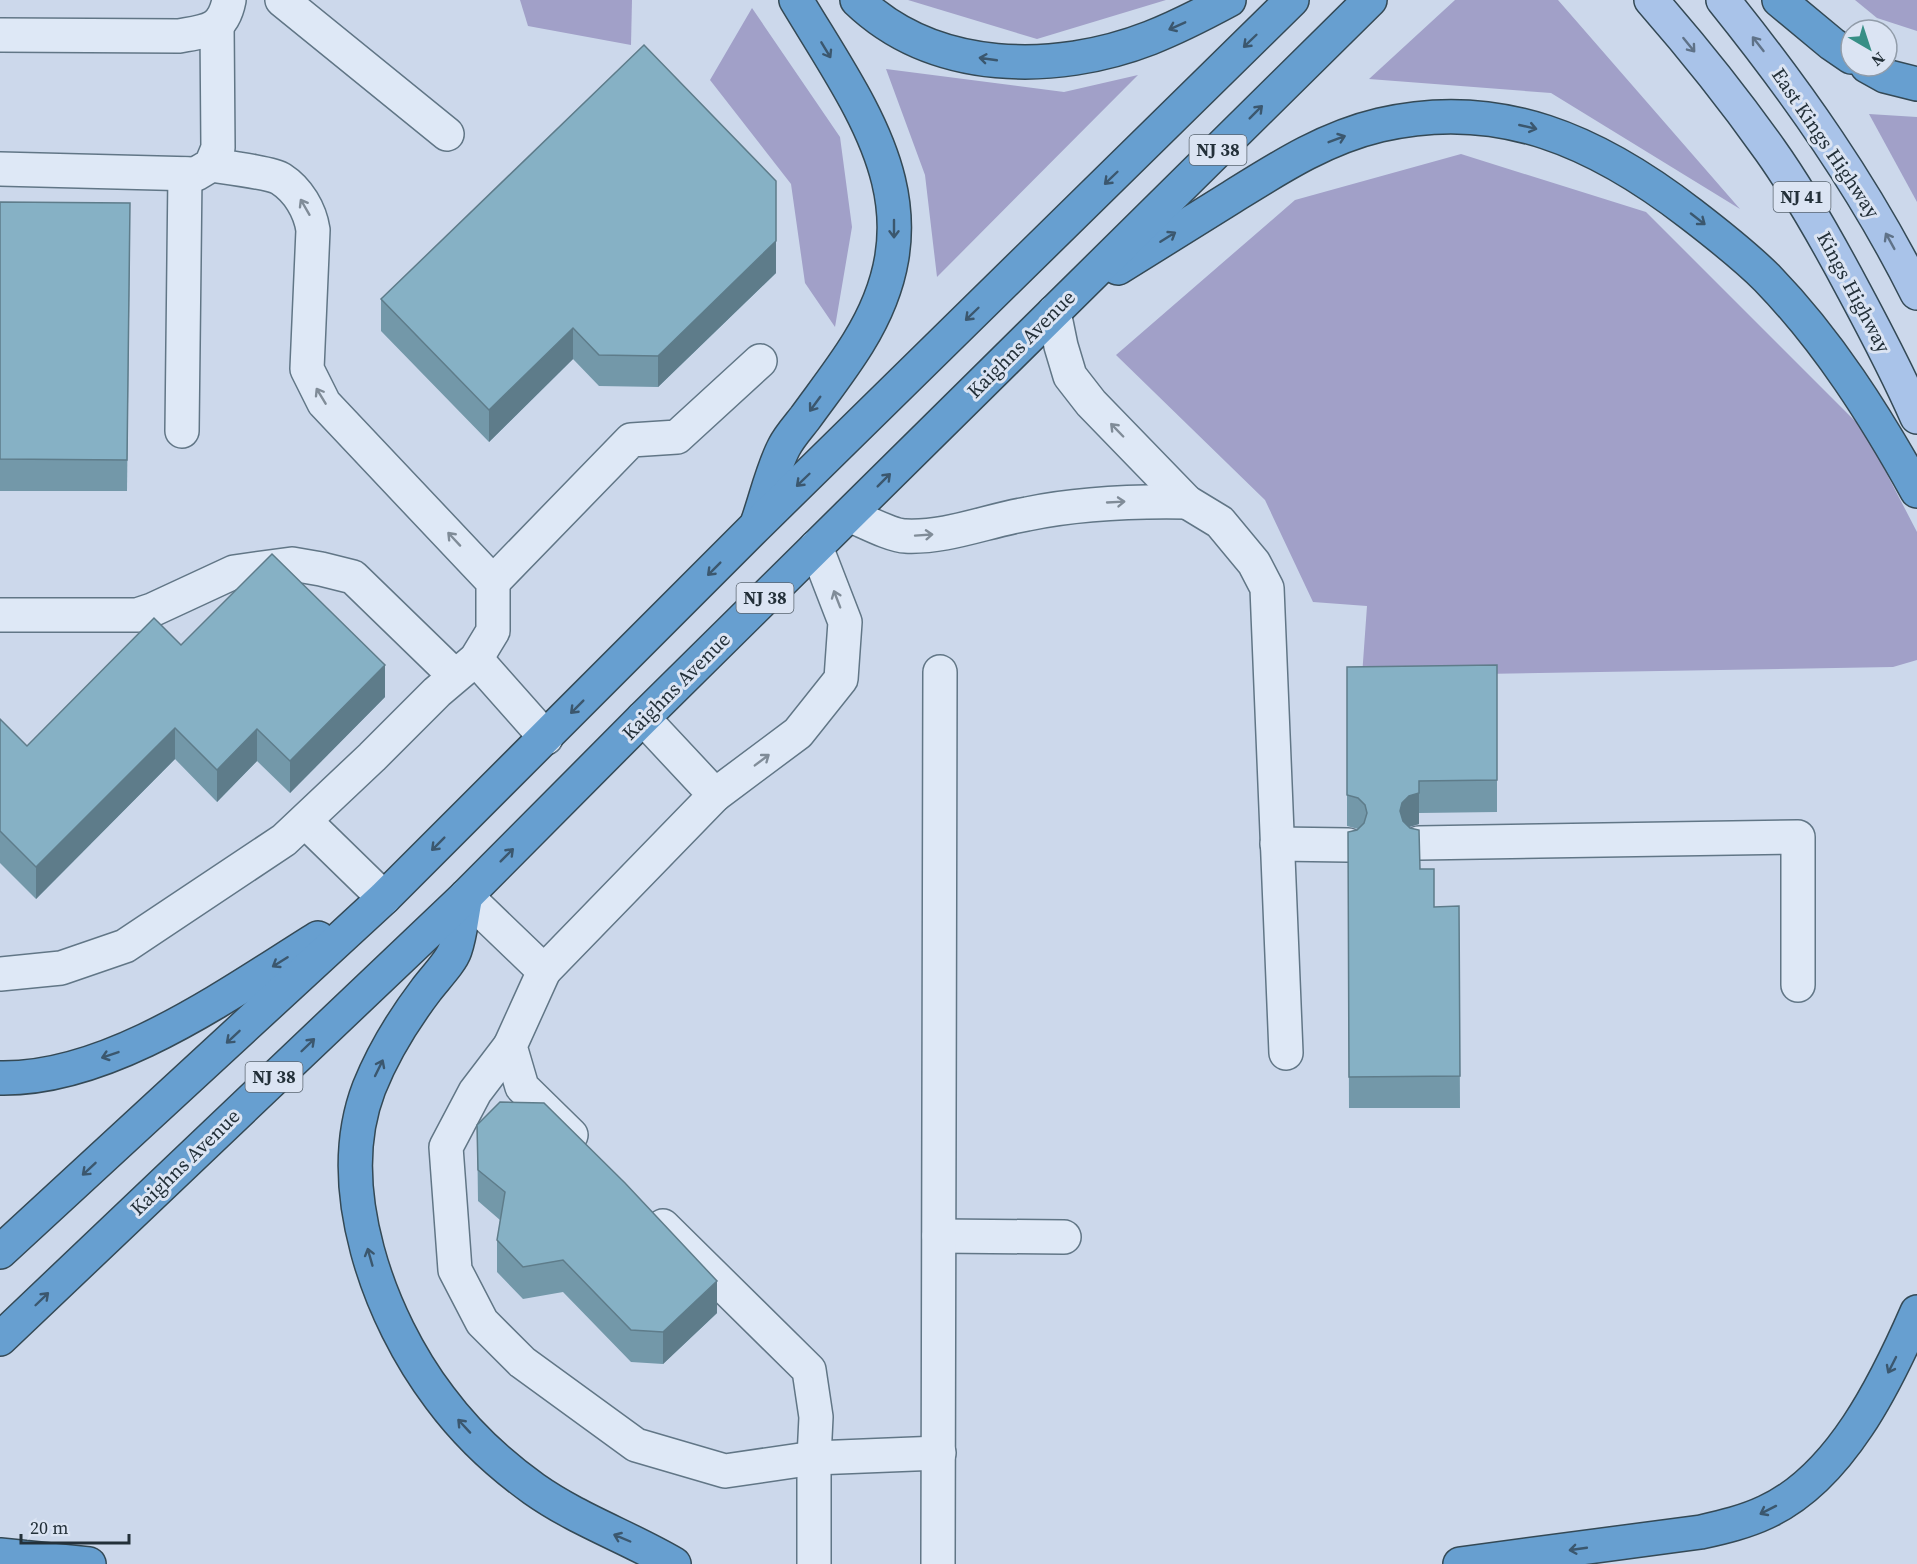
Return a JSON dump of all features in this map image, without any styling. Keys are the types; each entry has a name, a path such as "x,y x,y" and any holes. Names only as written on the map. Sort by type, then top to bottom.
{"highway":[{"path":"756,527 784,447 842,367 873,316 892,259 895,230 887,169 876,140 862,111 796,0"},
{"path":"856,0 896,30 926,44 957,54 1026,64 1086,55 1149,39 1229,0"},
{"name":"NJ 38","path":"0,1252 384,898 756,527 1292,0"},
{"name":"Kaighns Avenue","path":"0,1339 466,896 643,718 1370,0"},
{"path":"1779,0 1839,49"},
{"path":"1893,78 1917,84"},
{"path":"1060,306 1282,165 1313,148 1380,125 1418,119 1501,120 1545,131 1592,149 1635,174 1722,237 1767,278 1808,326 1866,405 1917,490"},
{"path":"466,896 455,951 401,1027 369,1088 361,1120 357,1151 358,1202 375,1277 389,1310 422,1371 440,1398 490,1452 535,1490 567,1511 648,1549 674,1564"},
{"path":"0,1078 17,1078 51,1072 87,1063 126,1049 206,1008 384,898"},
{"path":"1460,1564 1701,1532 1733,1525 1767,1512 1794,1495 1817,1476 1840,1451 1880,1388 1917,1312"},
{"path":"0,1555 90,1564"}],"main road":[{"name":"Kings Highway","path":"1651,0 1719,82 1770,150 1809,209 1872,324 1917,417"},
{"name":"East Kings Highway","path":"1723,0 1757,42 1836,151 1870,205 1917,293"}],"lane":[{"path":"282,0 447,134"},
{"path":"0,35 179,36 203,32 223,13"},
{"path":"182,431 198,169 218,148 223,13"},
{"path":"0,169 198,169 279,177 297,193 311,217 313,230 307,369 316,389 324,403 494,582"},
{"path":"1060,306 1061,346 1070,376 1090,403 1187,502 1220,522 1254,563 1267,588 1286,1053"},
{"path":"0,974 61,968 126,946 284,840 465,667 493,631 494,582 631,441 677,437 760,361"},
{"path":"849,515 902,537 947,533 1023,514 1068,506 1116,502 1187,502"},
{"path":"816,547 845,622 841,679 798,733 715,795 544,970 510,1046 475,1092 446,1148 455,1270 482,1322 522,1362 636,1445 725,1471 814,1458 939,1453"},
{"path":"0,615 137,615 234,572 292,564 353,577 465,667 546,738"},
{"path":"938,1564 940,672"},
{"path":"643,718 715,795"},
{"path":"305,821 384,898"},
{"path":"1419,843 1798,837 1798,986"},
{"path":"1277,844 1348,845"},
{"path":"466,896 544,970"},
{"path":"510,1046 522,1087 590,1153"},
{"path":"640,1203 809,1370 816,1417 814,1564"},
{"path":"939,1236 1064,1237"}],"shaded area":[{"path":"520,0 632,0 631,45 528,26"},
{"path":"908,0 1166,0 1037,39"},
{"path":"1455,0 1558,0 1740,209 1551,93 1369,79"},
{"path":"1855,0 1917,0 1917,31 1899,25 1899,18 1877,18"},
{"path":"752,8 840,137 852,227 835,327 805,283 791,184 710,80"},
{"path":"886,69 1064,92 1138,75 937,277 925,175"},
{"path":"1869,114 1917,117 1917,202"},
{"path":"1461,154 1646,212 1864,430 1917,532 1917,660 1893,667 1362,676 1367,606 1313,602 1265,500 1116,355 1295,200"}],"building":[{"path":"644,45 776,181 776,241 658,356 599,355 573,328 489,410 381,299"},
{"path":"0,202 130,203 127,460 0,459"},
{"path":"272,554 385,665 290,761 257,729 217,770 175,728 36,867 0,831 0,719 27,746 154,618 181,645"},
{"path":"1497,665 1497,780 1419,781 1419,793 1409,796 1402,803 1400,811 1403,821 1410,828 1419,830 1420,869 1434,869 1434,907 1459,906 1460,1076 1349,1077 1348,832 1357,830 1364,823 1367,813 1365,805 1358,798 1347,795 1347,667"},
{"path":"500,1102 544,1103 625,1183 717,1281 663,1332 631,1330 563,1260 523,1267 497,1240 505,1192 478,1170 477,1125"}]}
